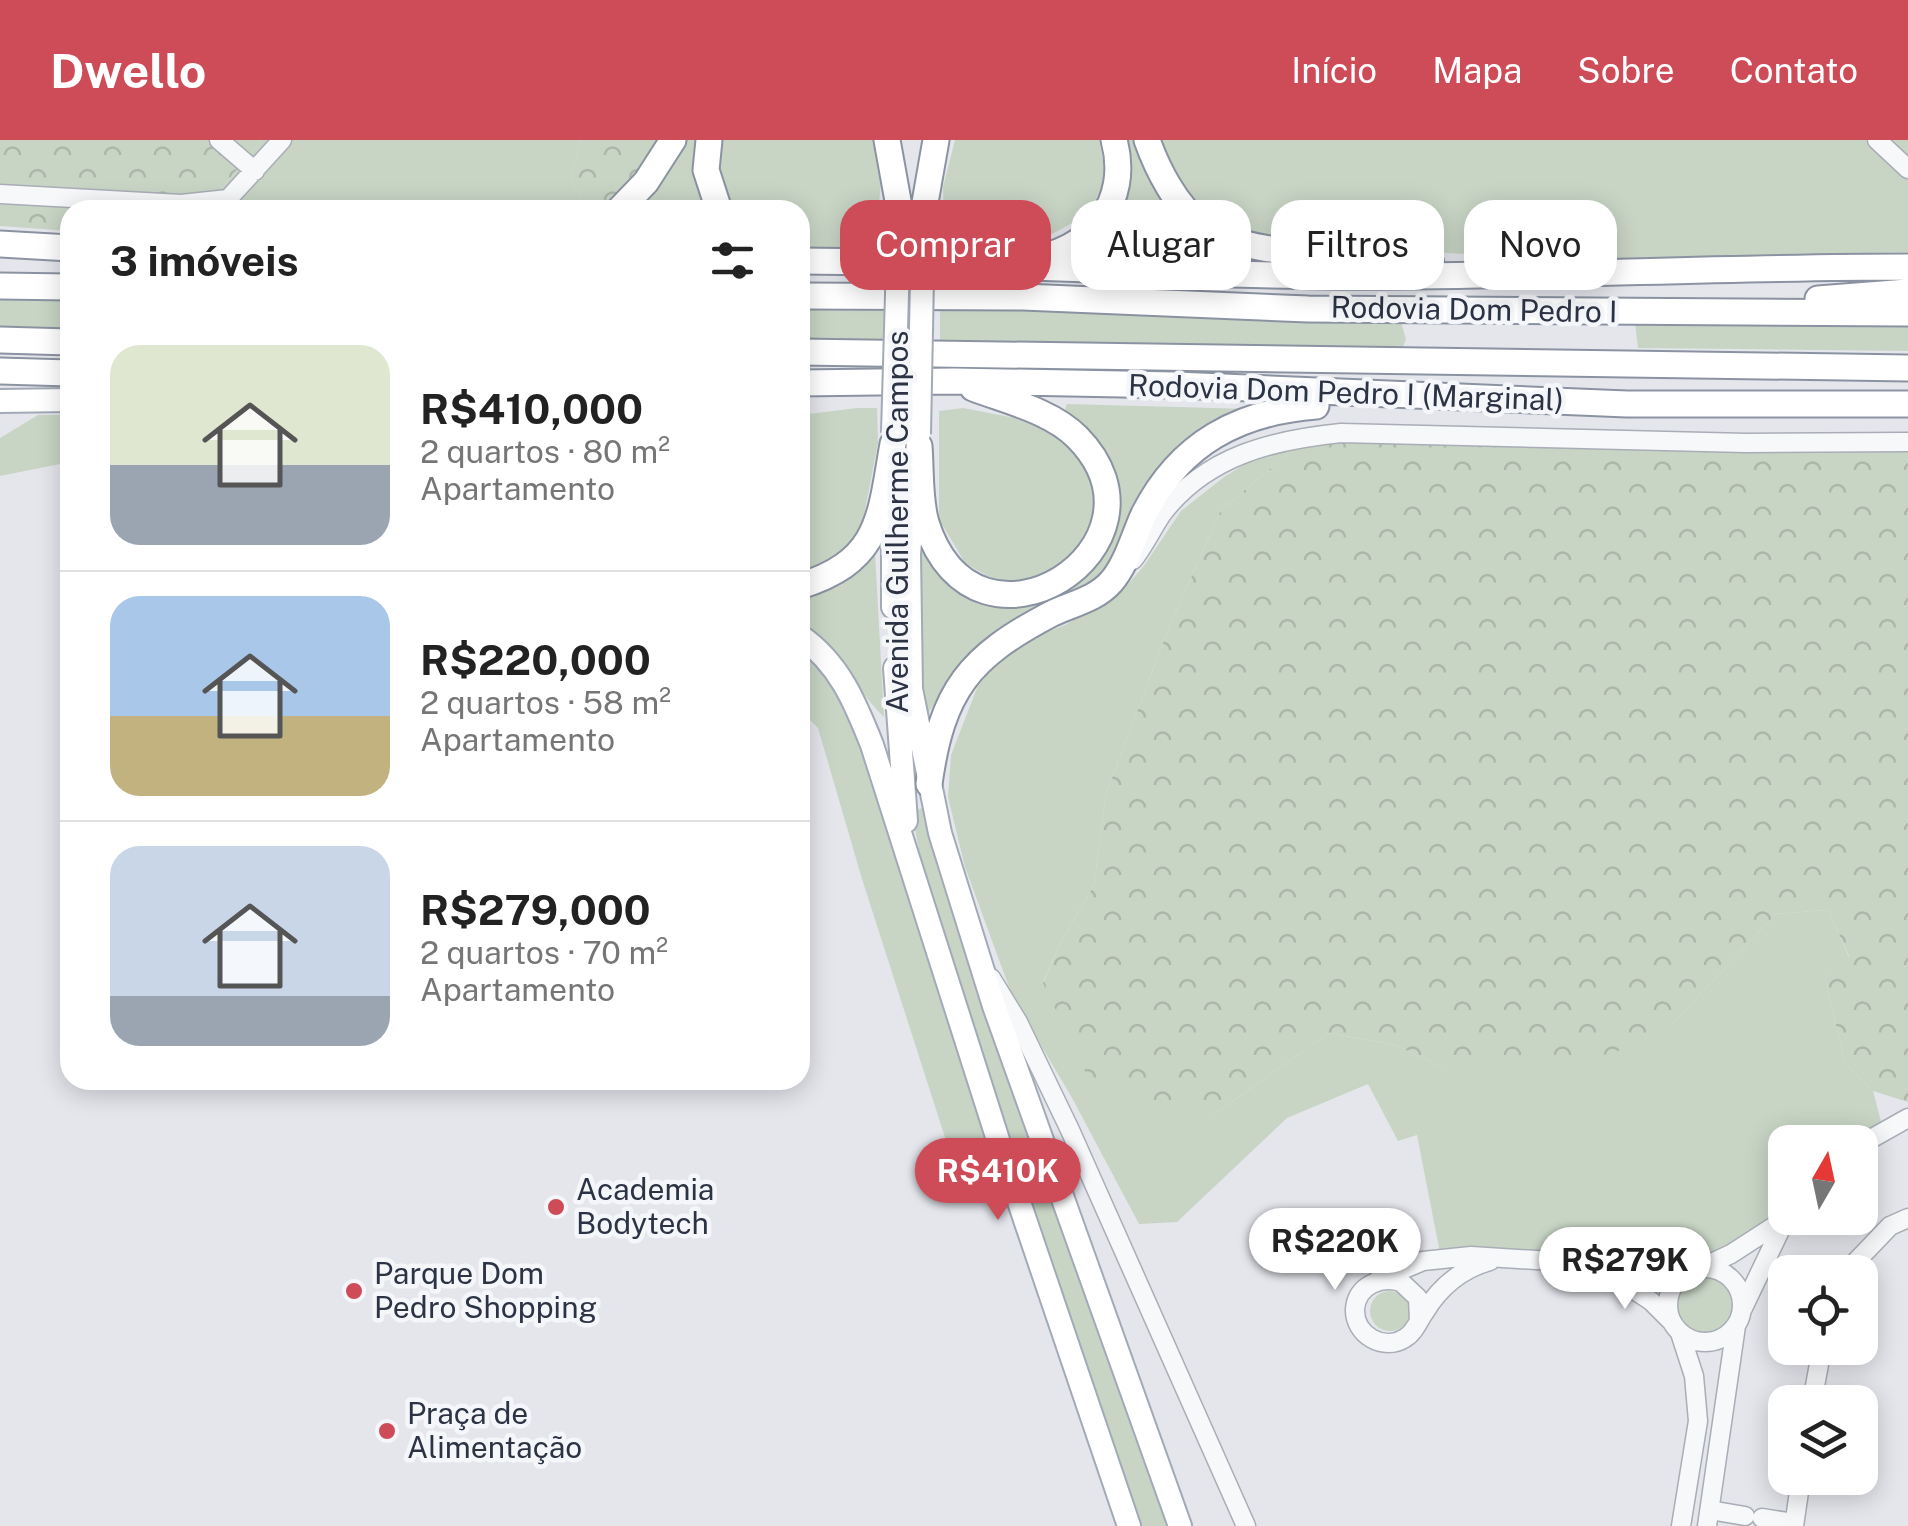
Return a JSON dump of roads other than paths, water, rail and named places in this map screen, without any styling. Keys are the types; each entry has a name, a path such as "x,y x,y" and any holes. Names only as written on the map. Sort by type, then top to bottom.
{"highway":[{"path":"629,200 646,182 673,140"},
{"path":"709,140 706,170 716,200"},
{"path":"887,140 905,200"},
{"path":"917,200 936,140"},
{"path":"1051,254 1075,246 1096,227 1112,202 1119,158 1114,140"},
{"path":"1148,140 1178,199 1200,224 1232,240 1270,249 1373,255 1464,268"},
{"path":"0,244 60,247"},
{"path":"810,259 840,261"},
{"path":"1617,274 1908,266"},
{"path":"1051,270 1464,275"},
{"path":"0,284 58,287"},
{"path":"1728,310 1854,294 1908,292"},
{"name":"Rodovia Dom Pedro I","path":"810,296 1023,297 1308,308 1908,313"},
{"path":"0,340 60,342"},
{"name":"Rodovia Dom Pedro I","path":"810,352 1908,368"},
{"path":"0,372 60,372"},
{"path":"906,439 926,522 940,552 961,578 982,589 1008,594 1038,591 1062,581 1085,560 1098,540 1106,515 1104,487 1095,462 1078,437 1057,422 954,381"},
{"name":"Rodovia Dom Pedro I (Marginal)","path":"810,383 954,381 1627,404 1903,405"},
{"path":"810,394 880,384"},
{"path":"930,784 934,746 946,711 966,676 994,646 1089,599 1112,582 1155,493 1178,464 1206,440 1234,424 1276,409 1413,398"},
{"path":"810,583 827,578 856,557 875,532 906,439"}],"main road":[{"name":"Avenida Guilherme Campos","path":"900,140 908,200"},
{"name":"Avenida Guilherme Campos","path":"914,200 925,140"},
{"name":"Avenida Guilherme Campos","path":"909,290 895,672 904,810 923,903"},
{"path":"0,401 60,400"},
{"name":"Avenida Guilherme Campos","path":"906,439 911,689 956,892 1180,1526"},
{"name":"Avenida Guilherme Campos","path":"810,644 831,662 854,699 872,745 993,1125 1130,1526"}],"street":[{"path":"219,140 255,170"},
{"path":"219,200 228,199 282,140"},
{"path":"1876,140 1908,169"},
{"path":"0,194 109,200"},
{"path":"1112,582 1143,547 1161,516 1192,483 1224,462 1288,438 1341,433 1908,442"},
{"path":"977,956 1018,1022 1070,1130 1246,1526"},
{"path":"1878,1135 1908,1118"},
{"path":"1862,1255 1890,1226 1908,1218"},
{"path":"1681,1526 1698,1421 1694,1376 1668,1308 1670,1294 1676,1281 1732,1254 1768,1230"},
{"path":"1603,1270 1651,1302 1676,1327 1703,1342 1727,1335 1739,1320 1778,1235"},
{"path":"1496,1260 1478,1264 1448,1283 1410,1335 1390,1344 1363,1332 1355,1308 1367,1286 1423,1261 1471,1256 1550,1260 1603,1270 1716,1269 1738,1286 1742,1299 1708,1518 1754,1517 1794,1525 1798,1495"},
{"path":"1378,1280 1402,1282 1411,1288 1421,1310 1419,1321"}],"place":[{"name":"Academia Bodytech","path":"556,1207"},
{"name":"Parque Dom Pedro Shopping","path":"354,1291"},
{"name":"Praça de Alimentação","path":"387,1431"}]}
